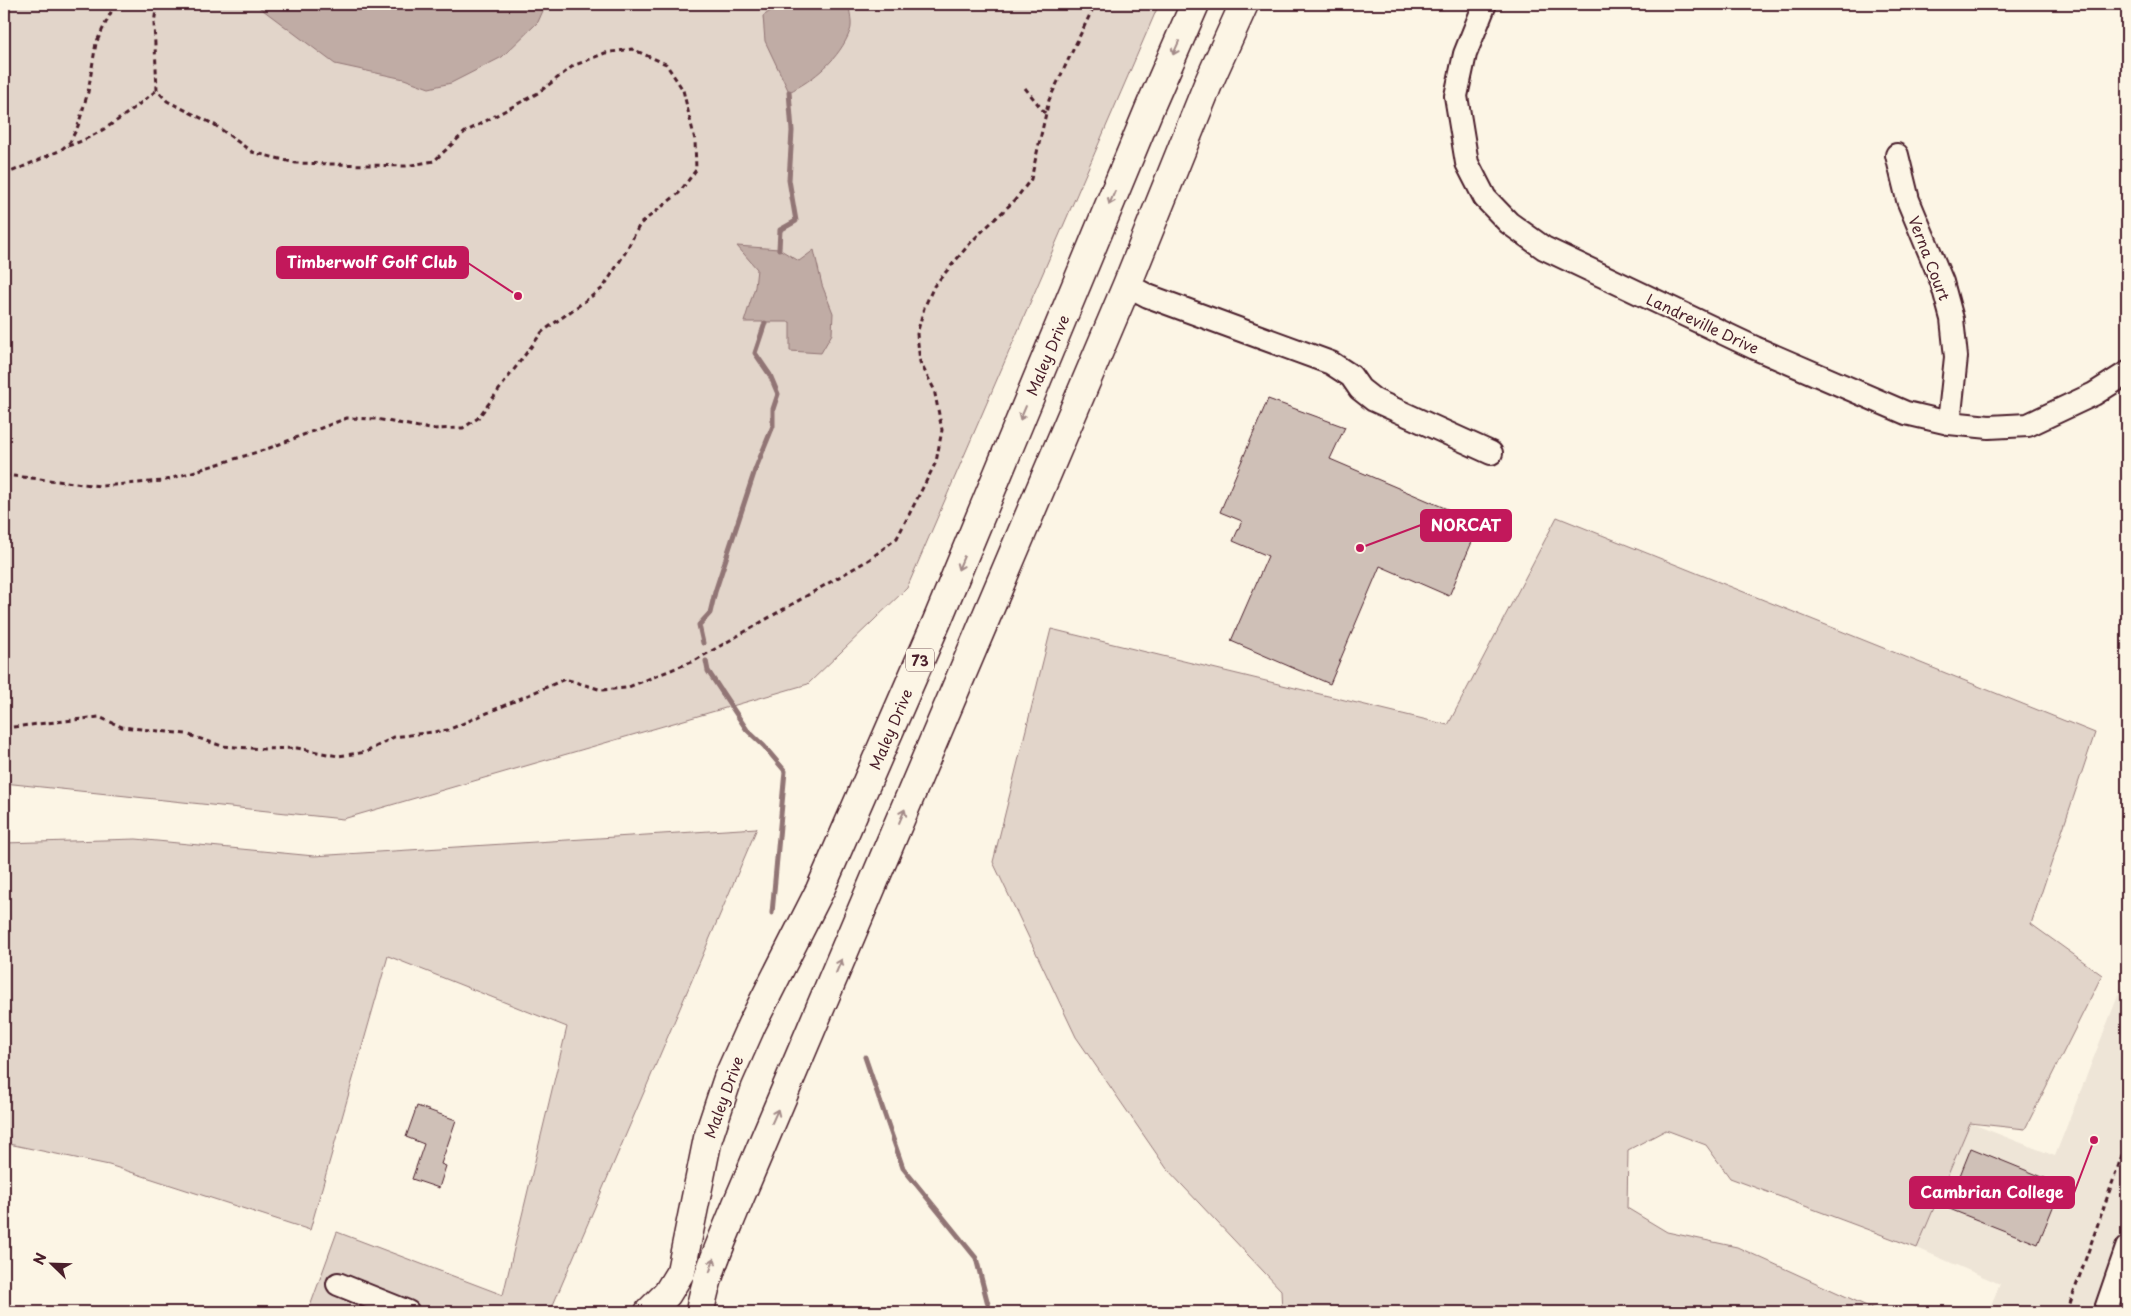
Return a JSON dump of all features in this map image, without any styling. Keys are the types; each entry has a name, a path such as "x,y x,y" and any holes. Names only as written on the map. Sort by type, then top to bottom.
{"highway":[{"name":"Maley Drive","path":"649,1312 666,1294 681,1271 708,1138 728,1078 752,1024 820,890 917,666 1150,107 1195,4"},
{"path":"700,1312 703,1295 715,1258 733,1213 1127,285 1208,84 1244,4"}],"street":[{"name":"Landreville Drive","path":"1485,4 1465,54 1456,96 1467,163 1485,198 1509,223 1544,248 1755,348 1906,413 1949,423 1989,427 2028,425 2094,394 2127,373"},
{"name":"Verna Court","path":"1896,155 1908,200 1942,282 1952,319 1956,357 1949,423"},
{"path":"1127,285 1148,296 1331,363 1351,376 1360,389 1374,400 1491,453"},
{"path":"2105,1312 2127,1248"},
{"path":"338,1284 408,1312"}],"path":[{"path":"64,147 70,142 78,126 88,92 96,43 115,4"},
{"path":"4,475 101,486 163,481 267,448 347,418 376,419 430,429 463,428 478,418 542,332 603,288 625,253 640,224 680,193 696,170 695,140 683,90 666,64 632,49 606,53 573,66 538,93 465,132 434,161 406,166 296,163 252,152 215,125 167,101 157,90 154,23 157,4"},
{"path":"4,728 99,717 122,727 186,734 222,746 264,749 297,748 338,756 366,752 394,737 448,730 565,679 602,690 626,688 696,660 862,563 897,538 936,462 942,430 934,389 920,362 917,334 924,308 934,286 972,241 1015,200 1031,178 1049,100 1095,4"},
{"path":"1025,88 1046,114"},
{"path":"4,175 64,147 80,142 118,120 157,90"},
{"path":"2068,1312 2127,1141"}],"shaded area":[{"path":"4,4 1159,4 907,588 808,684 343,819 4,783"},
{"path":"255,4 546,4 538,22 502,57 451,83 429,88 404,79 335,64"},
{"path":"781,4 849,4 851,21 851,28 846,41 833,59 817,75 789,92 765,41 763,16"},
{"path":"737,246 779,249 799,261 814,250 822,285 833,313 832,334 821,353 790,351 790,322 744,322 755,287 757,269"},
{"path":"1557,517 2095,733 2031,924 2102,975 2025,1129 1970,1123 1917,1248 1730,1178 1706,1145 1666,1130 1628,1150 1627,1208 1667,1232 1737,1247 1880,1312 1282,1312 1281,1290 1167,1169 1076,1037 993,862 1051,629 1448,725"},
{"path":"757,828 550,1312 308,1312 337,1232 503,1295 567,1027 388,956 310,1230 109,1165 4,1143 4,843 136,839 314,856"},
{"path":"2127,973 2127,1312 1988,1312 2000,1284 1917,1248 1970,1123 2055,1156"}],"building":[{"path":"1268,399 1345,427 1330,459 1480,523 1449,596 1380,566 1330,684 1231,641 1268,556 1233,541 1242,521 1220,512"},
{"path":"417,1106 456,1120 441,1164 446,1166 439,1188 412,1179 424,1144 406,1137"},
{"path":"1971,1148 2062,1185 2038,1244 1947,1208"}],"waterway":[{"path":"779,249 780,230 796,221 789,180 792,131 789,92"},
{"path":"703,643 699,625 710,613 715,592 755,470 773,426 773,409 778,394 770,375 755,353 765,323"},
{"path":"706,661 708,671 747,730 764,746 785,771 772,913"},
{"path":"865,1057 903,1168 976,1258 990,1312"}],"place":[{"name":"Timberwolf Golf Club","path":"518,296"},
{"name":"NORCAT","path":"1360,548"},
{"name":"Cambrian College","path":"2094,1140"}]}
